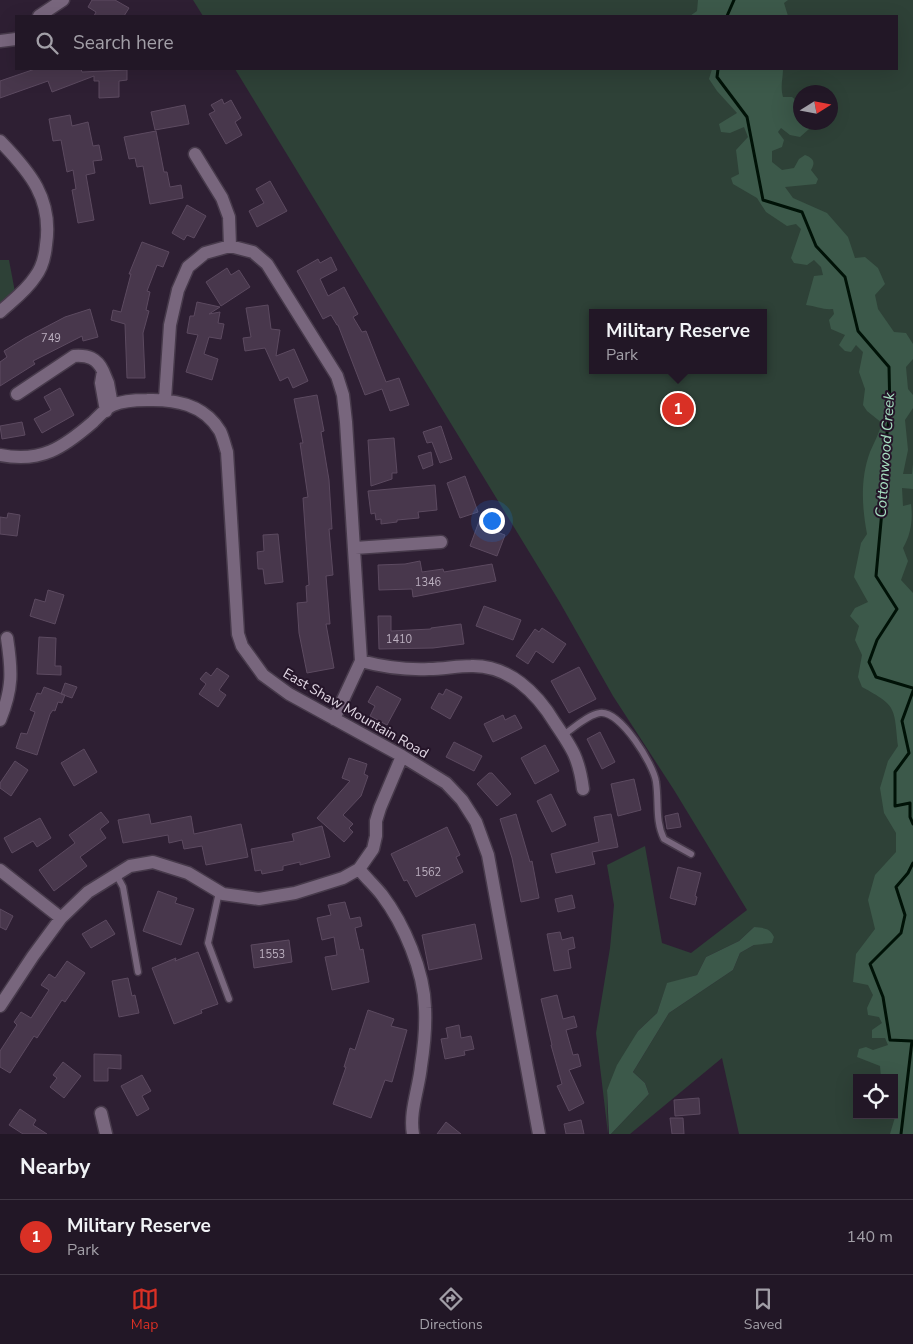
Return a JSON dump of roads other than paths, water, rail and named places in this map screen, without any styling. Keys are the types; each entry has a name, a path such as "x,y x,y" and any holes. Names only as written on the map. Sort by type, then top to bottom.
{"street":[{"path":"40,15 63,0"},
{"path":"0,141 19,160 33,179 42,196 48,218 44,257 37,276 26,290 0,312"},
{"path":"195,154 222,198 229,217 230,246"},
{"path":"165,399 170,325 178,290 188,267 205,253 230,246 252,252 267,264 337,376 343,395 355,548 361,661 334,719"},
{"path":"0,455 27,456 58,449 109,408 108,383 100,364 94,358 84,355 74,356 17,394"},
{"name":"East Shaw Mountain Road","path":"109,408 141,400 165,399 184,402 204,413 220,431 227,452 238,634 242,646 263,675 289,694 402,756 446,783 462,800 476,822 488,855 539,1134"},
{"path":"355,548 441,542"},
{"path":"0,720 11,688 8,638"},
{"path":"361,661 384,667 429,670 472,666 504,673 521,683 537,696 576,756 583,789"},
{"path":"0,1006 61,918 88,892 130,866 153,862 188,873 223,894 259,899 295,893 343,878 359,869 373,849 376,836 376,821 380,808 402,756"},
{"path":"359,869 394,912 406,937 424,993 425,1037 420,1079 411,1125 413,1134"},
{"path":"0,870 61,918"},
{"path":"101,1113 106,1134"}],"lane":[{"path":"563,735 600,713 610,715 617,720 634,740 653,770 656,782 658,822 664,839 691,854"},
{"path":"116,874 123,887 138,972"},
{"path":"219,892 208,943 229,999"}],"waterway":[{"name":"Cottonwood Creek","path":"727,15 734,0"},
{"name":"Cottonwood Creek","path":"718,70 717,77 747,117 763,200 802,212 816,246 845,277 858,331 889,367 890,414 884,452 883,500 876,576 897,609 877,640 869,662 876,677 913,688"},
{"name":"Cottonwood Creek","path":"913,691 902,721 909,753 895,772 895,806 910,803 910,817 913,824"},
{"name":"Cottonwood Creek","path":"901,1134 912,1041 890,1040 883,997 870,964 901,933 905,915 896,887 908,873 913,863"}],"place":[{"name":"Military Reserve","path":"678,409"}]}
